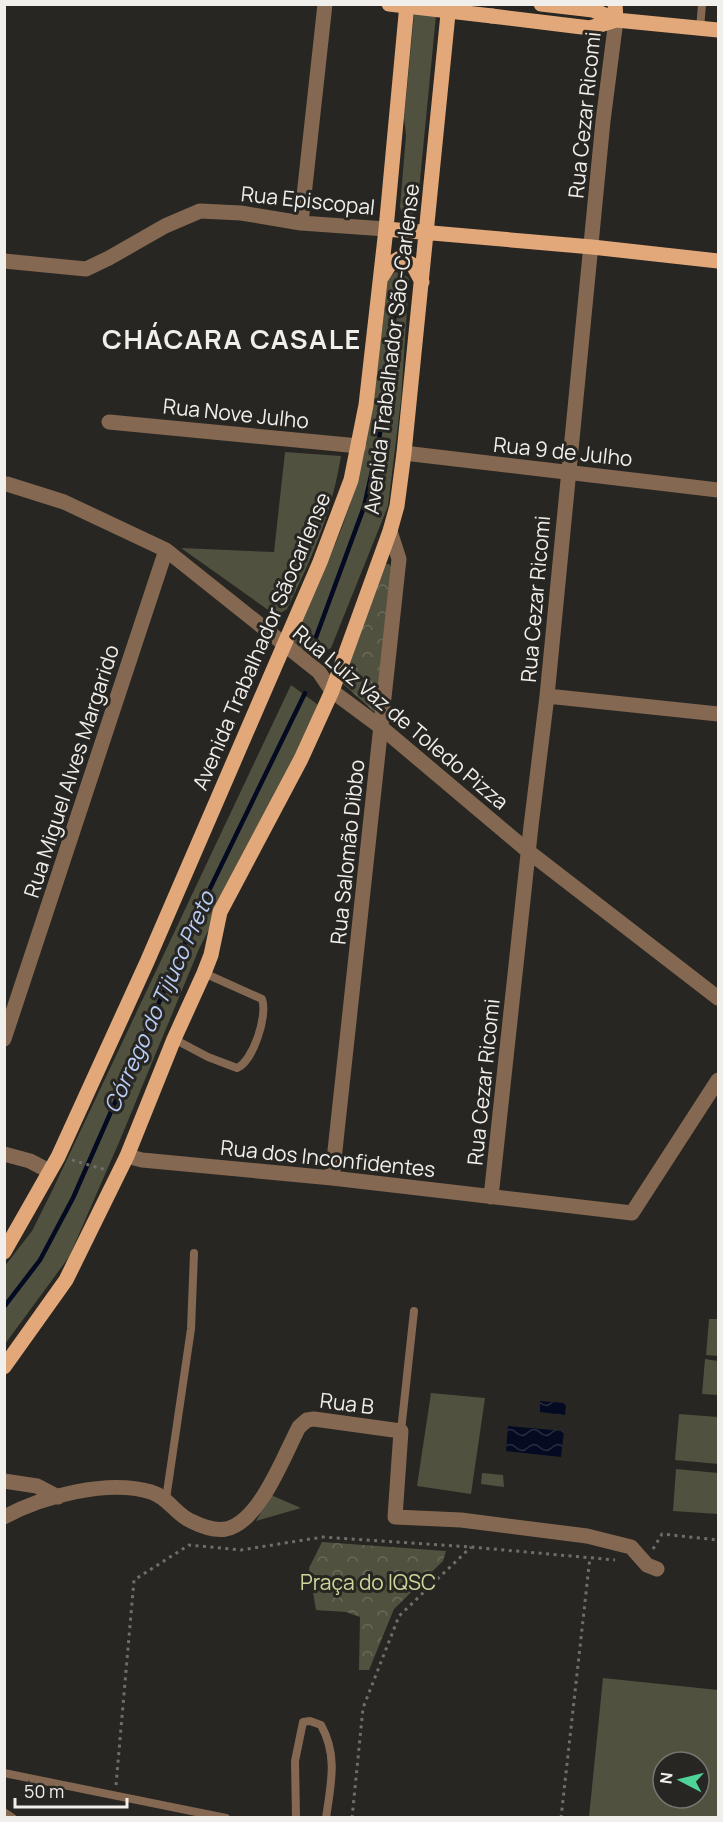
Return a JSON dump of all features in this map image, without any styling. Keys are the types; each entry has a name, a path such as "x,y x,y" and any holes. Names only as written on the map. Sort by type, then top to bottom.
{"main road":[{"path":"389,4 590,28 615,12"},
{"name":"Avenida Trabalhador Sãocarlense","path":"4,1252 58,1157 152,951 285,645 351,480 366,405 386,229 407,4"},
{"name":"Avenida Trabalhador São-Carlense","path":"4,1367 66,1280 126,1156 211,955 220,912 296,768 332,691 390,531 397,506 404,453 449,4"},
{"path":"541,4 615,12 700,29 718,30"},
{"name":"Rua Episcopal","path":"386,229 592,247 718,261"},
{"path":"380,279 390,264 400,258 413,265 422,282"}],"street":[{"path":"301,223 325,4"},
{"name":"Rua Cezar Ricomi","path":"491,1197 547,696 615,12"},
{"name":"Rua Episcopal","path":"4,261 86,268 109,258 165,226 200,211 241,213 301,223 386,229"},
{"name":"Rua Nove Julho","path":"109,422 359,446"},
{"name":"Rua 9 de Julho","path":"404,453 718,490"},
{"name":"Rua Luiz Vaz de Toledo Pizza","path":"5,482 64,502 166,550 319,672 332,691 382,728 529,852 718,998"},
{"name":"Rua Salomão Dibbo","path":"332,1178 399,559 390,531"},
{"name":"Rua Miguel Alves Margarido","path":"4,1039 166,550"},
{"path":"547,696 718,714"},
{"name":"Rua dos Inconfidentes","path":"126,1156 142,1160 332,1178 632,1213 718,1080"},
{"path":"4,1154 30,1161 49,1171"},
{"name":"Rua B","path":"4,1516 27,1506 87,1490 126,1487 152,1492 166,1499 180,1516 192,1522 216,1530 228,1528 252,1512 262,1499 299,1427 307,1420 401,1431 395,1517 461,1520 587,1536 631,1547 647,1566 657,1569"},
{"path":"4,1481 37,1486 58,1497"}],"lane":[{"path":"700,29 702,4"},
{"path":"174,1039 208,1057 237,1068 247,1061 257,1040 264,1013 262,999 204,973"},
{"path":"166,1499 191,1329 194,1254"},
{"path":"401,1431 414,1311"},
{"path":"296,1818 295,1761 303,1722 310,1721 321,1725 328,1737 332,1754 326,1818"},
{"path":"4,1773 226,1818"},
{"path":"4,1812 14,1818"}],"path":[{"path":"58,1157 118,1173"},
{"path":"114,1796 134,1581 189,1545 241,1550 323,1537 471,1547 399,1616 363,1708 352,1818"},
{"path":"561,1818 590,1557"}],"green space":[{"path":"415,5 437,5 417,211 410,216 402,213 400,207 406,135 404,118"},
{"path":"395,272 404,274 409,279 401,400 388,506 331,648 321,653 307,652 293,645 344,522 358,476 374,393 388,279"},
{"path":"285,452 341,456 327,516 320,534 287,609 279,614 271,612 181,548 274,552"},
{"path":"383,564 389,564 395,572 382,719 340,681"},
{"path":"291,685 317,704 318,713 199,949 69,1257 5,1344 4,1267 32,1231 53,1189"},
{"path":"709,1319 718,1319 718,1356 706,1355"},
{"path":"705,1359 718,1361 718,1395 702,1394"},
{"path":"431,1393 485,1398 471,1494 417,1486"},
{"path":"679,1414 718,1417 718,1464 675,1460"},
{"path":"676,1469 718,1473 718,1514 673,1511"},
{"path":"482,1473 503,1475 504,1487 481,1484"},
{"path":"271,1495 301,1508 256,1521"},
{"name":"Praça do IQSC","path":"322,1542 446,1551 443,1561 394,1609 369,1670 359,1670 360,1617 346,1612 316,1610 309,1568"},
{"path":"603,1678 718,1690 718,1817 589,1817"}],"water":[{"path":"540,1401 566,1403 565,1415 540,1412"},
{"path":"508,1426 564,1431 561,1457 506,1451"}],"waterway":[{"name":"Córrego do Tijuco Preto","path":"316,637 364,507 379,440 396,304"},
{"name":"Córrego do Tijuco Preto","path":"4,1307 40,1260 73,1198 201,907 305,693"}],"district":[{"name":"CHÁCARA CASALE","path":"232,338"}]}
